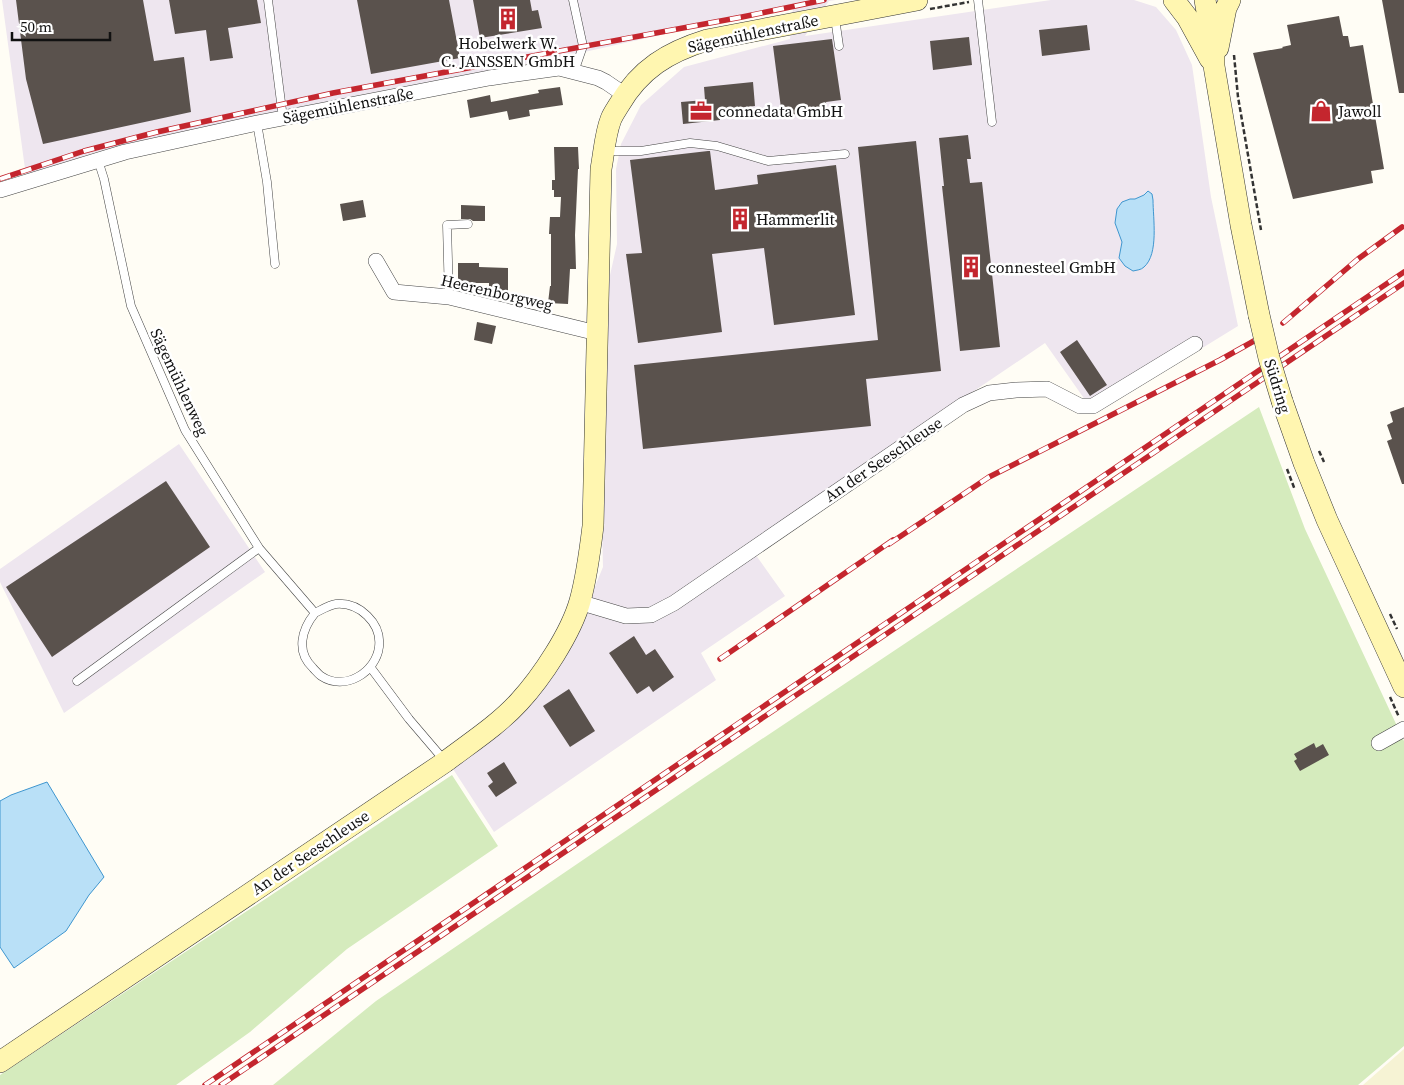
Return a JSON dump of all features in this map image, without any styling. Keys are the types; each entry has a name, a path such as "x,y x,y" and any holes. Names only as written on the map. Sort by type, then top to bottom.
{"street":[{"path":"1174,0 1187,18 1214,66"},
{"name":"Südring","path":"1206,0 1214,52 1214,66 1241,224 1269,358 1304,463 1327,520 1404,687"},
{"name":"Südring","path":"1214,66 1226,8 1230,0"},
{"name":"Sägemühlenstraße","path":"0,190 125,152 257,123 489,78 559,68 598,78 624,95 650,68 663,58 684,47 707,40 908,1"},
{"name":"An der Seeschleuse","path":"0,1062 445,762 492,727 519,702 544,670 566,635 579,602 586,573 593,526 601,169 611,119 624,95"},
{"name":"Heerenborgweg","path":"376,261 394,292 449,297 597,334"},
{"name":"An der Seeschleuse","path":"579,602 626,616 652,615 674,603 963,404 989,393 1047,389 1080,406 1093,406 1196,344"},
{"path":"1379,743 1404,729"}],"lane":[{"path":"268,0 283,118"},
{"path":"573,0 583,46 574,72"},
{"path":"978,0 992,122"},
{"path":"834,16 839,46"},
{"path":"257,123 267,182 275,264"},
{"path":"605,149 641,151 690,143 717,146 768,161 845,154"},
{"name":"Sägemühlenweg","path":"98,160 104,179 130,306 185,430 258,548 315,613"},
{"path":"449,297 447,225 468,224"},
{"path":"77,680 258,548"},
{"path":"335,604 352,605 368,614 378,630 380,644 377,657 370,668 350,681 335,681 321,676 307,662 302,646 304,630 308,621 315,613 335,604"},
{"path":"370,668 409,720 445,762"}],"path":[{"path":"1233,52 1238,97 1261,231"},
{"path":"1317,446 1324,463"},
{"path":"1390,613 1398,629"}],"shaded area":[{"path":"2,0 836,0 829,1 805,36 1051,0 1134,0 1156,7 1176,30 1192,65 1211,197 1238,326 1095,414 1045,343 748,544 785,596 701,653 716,680 494,832 453,769 515,719 566,657 603,567 597,333 617,244 616,169 621,144 641,105 684,67 790,39 793,9 665,34 553,59 255,116 122,145 26,176"},
{"path":"179,444 265,572 64,713 0,582 0,569"},
{"path":"1404,1049 1404,1085 1363,1085"}],"green space":[{"path":"1259,407 1305,529 1404,741 1404,1046 1358,1085 273,1085 376,1001 696,783"},
{"path":"452,775 498,846 347,949 250,1032 176,1085 0,1085 0,1075"}],"water":[{"path":"1148,191 1152,194 1153,200 1152,254 1143,268 1133,271 1125,266 1119,258 1122,242 1115,223 1117,209 1122,202 1135,199"},
{"path":"47,782 104,877 89,895 66,931 14,968 0,947 0,801"}],"building":[{"path":"16,0 143,0 154,61 184,57 191,112 43,144 26,79"},
{"path":"169,0 257,0 261,23 228,28 233,58 210,61 206,30 175,34"},
{"path":"357,0 449,0 460,58 371,74"},
{"name":"Hobelwerk W. C. JANSSEN GmbH","path":"473,0 530,0 532,11 538,10 542,28 480,38"},
{"path":"1382,0 1404,0 1404,93 1399,93"},
{"name":"Jawoll","path":"1339,16 1343,36 1348,36 1350,47 1363,45 1384,169 1371,171 1373,183 1293,199 1253,53 1291,45 1287,25"},
{"path":"1087,25 1090,50 1042,56 1039,30"},
{"path":"969,37 972,65 933,70 930,41"},
{"path":"832,39 841,100 826,102 827,110 782,116 773,46"},
{"path":"753,82 755,106 719,110 720,120 683,124 681,102 705,100 704,87"},
{"path":"560,87 563,105 529,110 530,116 509,120 507,111 470,118 467,100 490,95 491,102 539,93 538,90"},
{"name":"connesteel GmbH","path":"968,135 971,159 967,159 970,183 982,182 1000,347 960,351 942,186 944,186 939,138"},
{"path":"916,141 941,371 866,379 871,426 643,449 634,365 878,340 858,147"},
{"path":"554,147 578,147 579,169 575,235 576,269 570,269 568,304 548,303 551,286 550,217 560,217 561,197 554,197 554,190 552,190 552,180 555,180"},
{"name":"Hammerlit","path":"710,151 715,190 758,184 757,175 836,165 855,315 774,325 764,248 712,254 722,332 638,343 626,254 642,253 630,160"},
{"path":"363,200 366,217 343,221 340,204"},
{"path":"461,205 485,206 485,221 461,219"},
{"path":"458,263 479,263 479,267 508,268 508,291 489,290 489,283 458,283"},
{"path":"477,322 496,326 492,344 474,340"},
{"path":"1077,340 1107,385 1090,396 1060,352"},
{"path":"1404,407 1404,484 1402,484 1387,441 1392,439 1387,425 1393,422 1390,412"},
{"path":"166,481 210,547 52,657 6,587"},
{"path":"634,636 646,655 655,649 674,677 653,692 649,686 637,694 609,653"},
{"path":"569,689 595,731 570,747 543,706"},
{"path":"1314,743 1316,748 1323,744 1329,755 1300,771 1294,761 1297,759 1294,754"},
{"path":"504,762 517,783 496,797 488,786 493,782 487,773"}],"railway":[{"path":"0,179 84,151 157,132 333,93 824,0"},
{"path":"1283,323 1358,259 1402,227"},
{"path":"205,1085 1404,272"},
{"path":"221,1085 1404,283"},
{"path":"889,544 989,477 1220,360 1261,337"},
{"path":"720,659 893,540"}],"place":[{"name":"Hobelwerk W. C. JANSSEN GmbH","path":"508,19"},
{"name":"connedata GmbH","path":"701,111"},
{"name":"Jawoll","path":"1321,111"},
{"name":"Hammerlit","path":"740,219"},
{"name":"connesteel GmbH","path":"971,267"}]}
